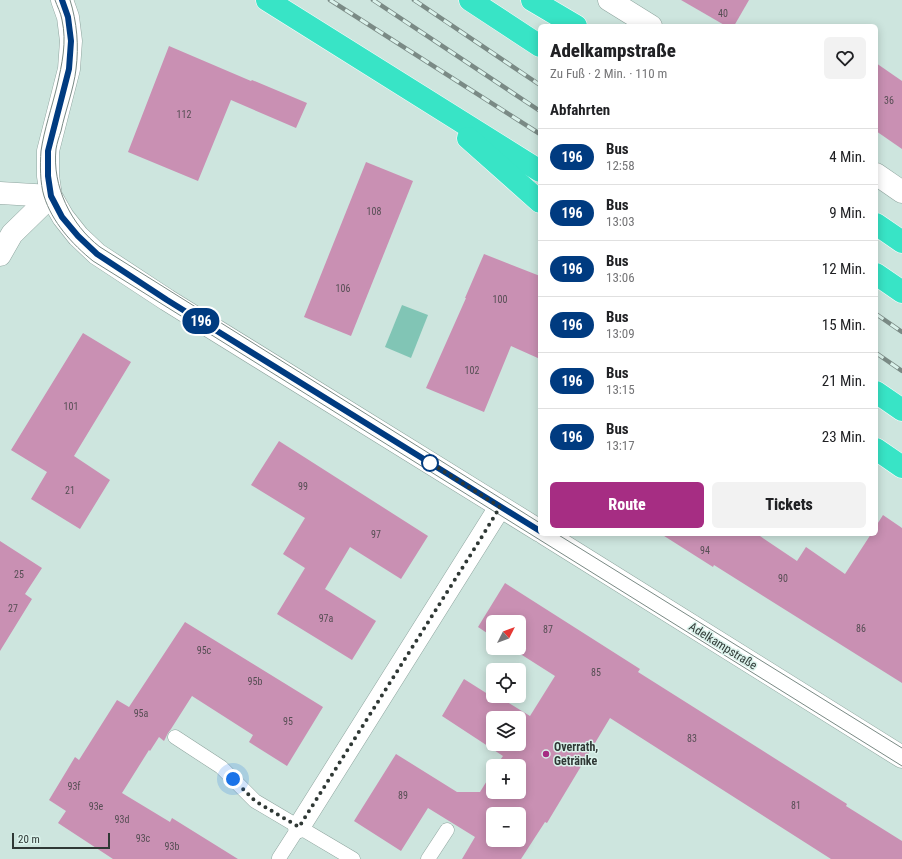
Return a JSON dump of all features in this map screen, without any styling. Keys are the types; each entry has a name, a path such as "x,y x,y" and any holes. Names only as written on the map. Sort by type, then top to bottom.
{"highway":[{"path":"267,0 538,170"},
{"path":"470,0 538,45"},
{"path":"532,0 573,24"},
{"path":"420,96 538,200"},
{"path":"878,225 902,242"},
{"path":"878,275 902,292"},
{"path":"878,393 902,410"},
{"path":"878,450 902,467"}],"street":[{"path":"62,0 68,17 71,41 69,69 48,151 48,176 51,196 62,217 78,236 97,254 167,300 538,530"},
{"path":"609,0 648,24"},
{"path":"878,175 902,192"},
{"path":"0,193 51,196"},
{"path":"0,255 12,234 51,196"},
{"path":"299,827 500,507"},
{"name":"Adelkampstraße","path":"548,536 902,757"}],"lane":[{"path":"175,737 222,767 255,801 353,859"},
{"path":"279,858 299,827"},
{"path":"428,859 447,830"}],"green space":[{"path":"402,305 428,315 411,358 385,347"}],"building":[{"path":"681,0 749,0 735,24 723,24"},
{"path":"169,46 307,103 296,128 231,100 198,181 128,152"},
{"path":"878,64 902,81 902,149 878,132"},
{"path":"366,162 413,181 351,336 304,317"},
{"path":"484,254 538,275 538,358 511,346 484,412 426,388"},
{"path":"83,333 131,362 74,456 110,480 80,529 31,499 47,472 11,450"},
{"path":"279,441 428,536 401,579 350,547 325,589 376,621 352,660 277,614 305,568 283,554 305,518 251,485"},
{"path":"883,515 902,528 902,683 714,565 713,567 664,536 760,536 797,561 806,547 845,574 870,536 878,536 878,523"},
{"path":"0,541 42,568 25,594 32,599 0,651"},
{"path":"505,583 640,669 638,672 847,804 846,806 902,841 902,859 831,859 610,718 547,823 545,822 521,859 462,859 475,837 428,808 401,851 354,821 396,754 457,792 480,792 486,782 486,799 526,799 526,759 501,759 503,756 495,751 526,751 526,714 530,716 555,676 522,655 526,655 526,615 486,615 486,632 478,627"},
{"path":"185,622 323,707 287,766 249,742 253,735 192,696 164,741 159,737 122,793 170,822 172,818 238,859 113,859 58,823 66,811 49,800 75,757 79,760 117,700 129,707"},
{"path":"464,679 486,693 486,703 509,703 522,711 486,711 486,745 442,716"}],"tram line":[{"path":"55,0 60,12 64,45 59,78 41,151 40,168 42,185 44,196 57,224 70,240 85,254 93,261 902,766"},
{"path":"70,0 76,25 77,60 75,76 56,147 56,163 57,177 66,204 80,228 100,247 538,522"},
{"path":"560,536 902,748"}],"railway":[{"path":"330,0 538,133"},
{"path":"373,0 538,110"},
{"path":"414,0 538,84"},
{"path":"878,315 902,332"},
{"path":"878,354 902,371"}],"bus line":[{"name":"196","path":"62,0 68,17 71,41 69,69 48,151 48,176 51,196 62,217 78,236 97,254 167,300 538,530"}],"place":[{"name":"Overrath, Getränke","path":"546,754"}],"route":[{"path":"233,779 255,801 299,827 478,543 500,507 426,460 430,463"}]}
